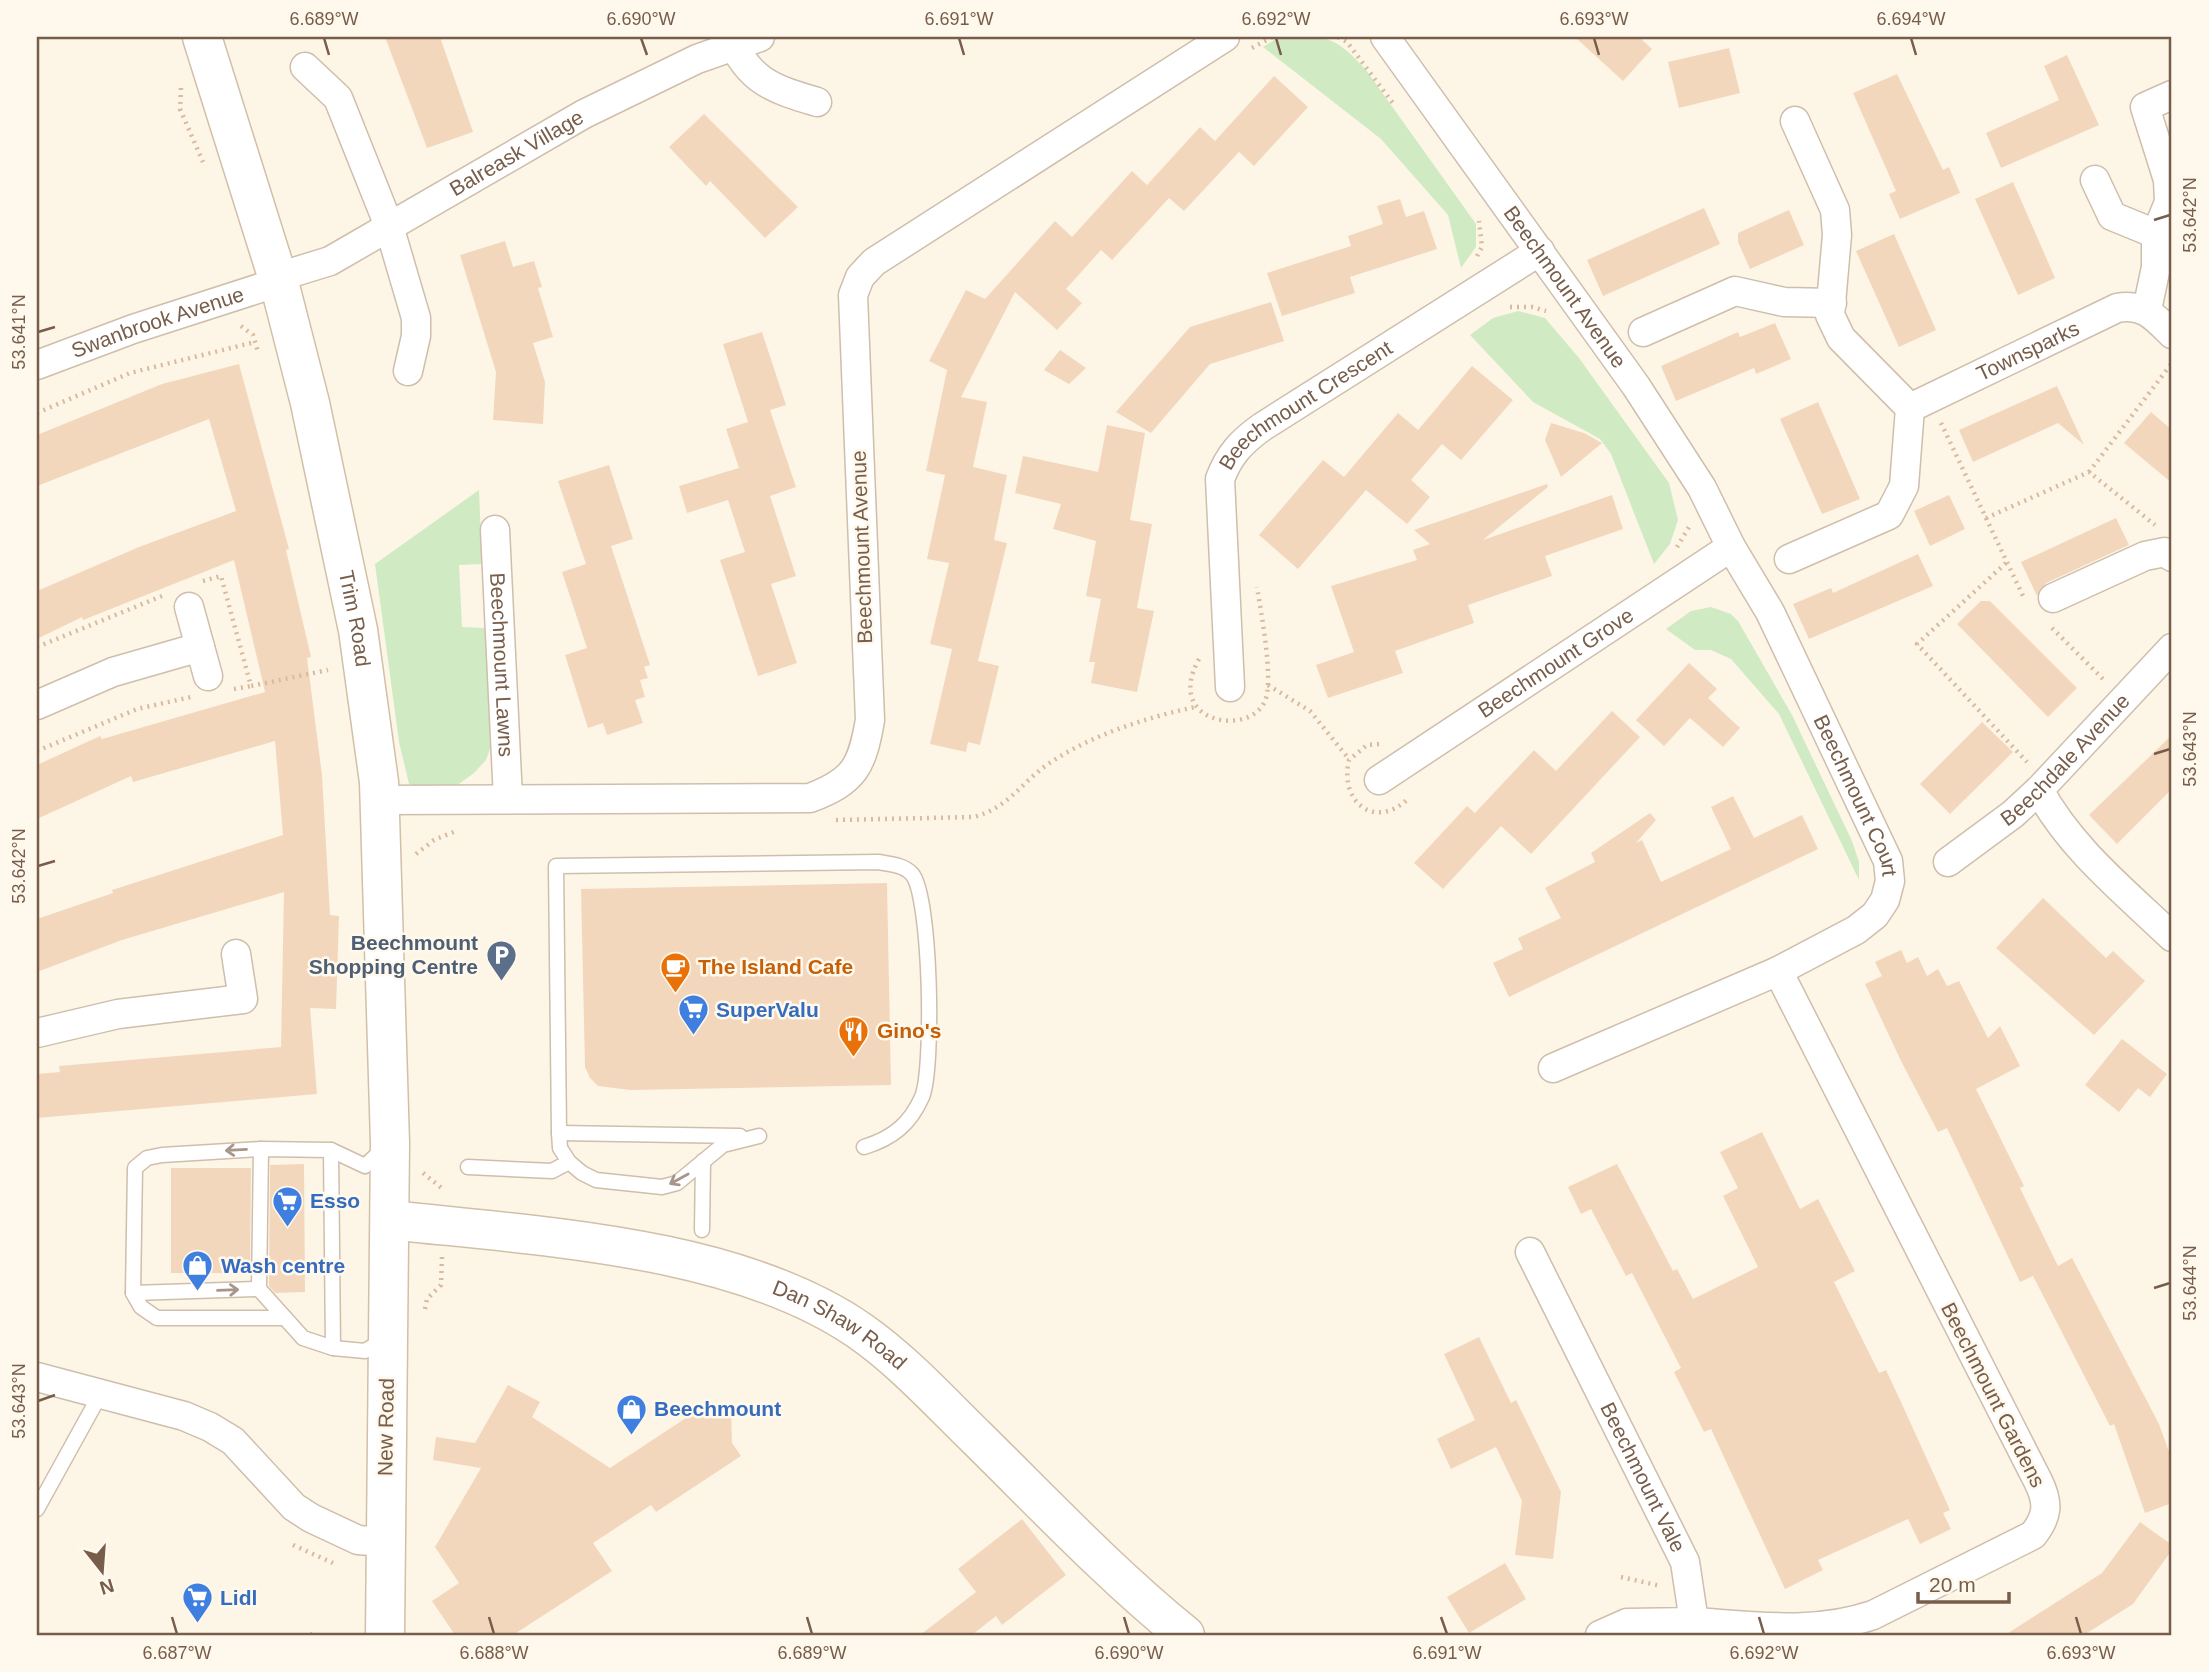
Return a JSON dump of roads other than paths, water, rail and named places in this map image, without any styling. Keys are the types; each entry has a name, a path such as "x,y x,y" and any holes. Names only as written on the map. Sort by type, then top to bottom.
{"main road":[{"name":"Trim Road","path":"202,37 278,280 324,465 358,630 381,800 390,1220"},
{"name":"New Road","path":"385,1635 390,1220"},
{"name":"Dan Shaw Road","path":"390,1220 587,1242 652,1254 752,1281 831,1314 861,1332 921,1383 1142,1600 1185,1635"}],"street":[{"name":"Beechmount Avenue","path":"1385,37 1636,386 1695,476 1731,547"},
{"name":"Balreask Village","path":"278,280 330,261 584,114 741,40"},
{"path":"741,40 754,76 775,90 817,102"},
{"name":"Beechmount Avenue","path":"381,800 810,798 832,790 847,779 860,764 867,746 870,720 854,305 860,277 889,252 1235,45"},
{"path":"305,67 338,98 389,226 416,318 416,336 408,371"},
{"path":"2172,95 2144,107 2168,180 2169,202 2155,233 2155,267 2147,310 2172,334"},
{"path":"1789,559 1889,515 1904,486 1920,403 1841,338 1830,315 1837,235 1835,210 1795,121"},
{"path":"2095,180 2112,216 2155,233"},
{"name":"Beechmount Crescent","path":"1230,687 1220,479 1226,462 1239,444 1262,427 1540,251"},
{"name":"Swanbrook Avenue","path":"37,365 278,280"},
{"path":"1643,331 1735,290 1784,302 1832,303"},
{"name":"Townsparks","path":"1920,403 2117,308 2133,305 2147,310"},
{"name":"Beechmount Lawns","path":"495,530 508,799"},
{"name":"Beechmount Grove","path":"1379,780 1731,547"},
{"name":"Beechmount Court","path":"1553,1068 1778,971 1856,930 1875,915 1885,900 1890,881 1888,861 1770,612 1731,547"},
{"path":"2053,598 2145,556 2165,552 2172,557"},
{"path":"189,607 211,688"},
{"path":"37,705 113,671 200,646"},
{"name":"Beechdale Avenue","path":"1948,862 2013,814 2043,786 2172,648"},
{"path":"2043,786 2055,819 2077,847 2172,937"},
{"path":"37,1033 118,1014 243,999 236,954"},
{"name":"Beechmount Gardens","path":"1694,1622 1787,1628 1827,1628 1849,1624 1873,1615 2033,1535 2045,1521 2046,1512 2038,1481 1778,971"},
{"name":"Beechmount Vale","path":"1530,1252 1685,1562 1694,1622"},
{"path":"37,1377 184,1416 210,1427 233,1441 294,1507 310,1518 358,1541 385,1542"},
{"path":"1600,1635 1628,1623 1694,1622"}],"lane":[{"path":"559,1133 759,1136 723,1145 677,1183 662,1187 596,1180 569,1162 560,1147 559,1133 556,866 878,862 901,866 912,874 918,884 928,951 928,1070 923,1094 901,1130 864,1147"},
{"path":"285,1318 157,1318 141,1307 133,1293 135,1168 148,1158 162,1154 261,1149 331,1150 365,1166 390,1143"},
{"path":"261,1149 259,1289 303,1338 333,1348 365,1350 388,1337"},
{"path":"331,1150 333,1348"},
{"path":"702,1230 703,1161"},
{"path":"468,1167 552,1171 569,1162"},
{"path":"133,1293 259,1289"},
{"path":"37,1509 101,1393"}],"place":[{"name":"Beechmount Shopping Centre","path":"501,982"},
{"name":"The Island Cafe","path":"675,994"},
{"name":"SuperValu","path":"693,1037"},
{"name":"Gino's","path":"854,1058"},
{"name":"Esso","path":"287,1228"},
{"name":"Wash centre","path":"198,1293"},
{"name":"Beechmount","path":"631,1436"},
{"name":"Lidl","path":"197,1625"}]}
